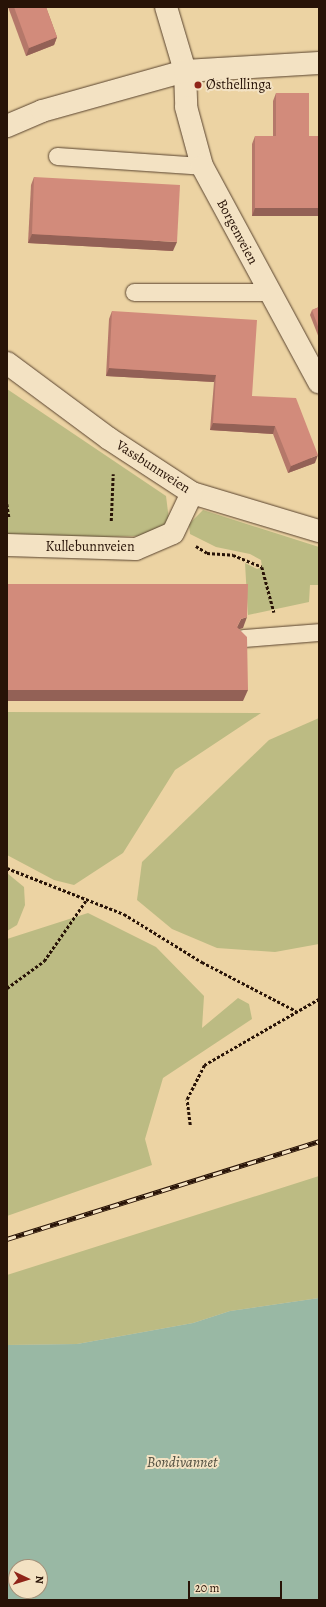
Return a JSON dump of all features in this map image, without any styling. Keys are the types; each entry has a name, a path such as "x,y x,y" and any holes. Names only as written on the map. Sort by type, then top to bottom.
{"street":[{"path":"166,7 185,71"},
{"path":"7,126 42,111 185,71 319,63"},
{"name":"Borgenveien","path":"185,71 186,107 202,166 319,382"},
{"name":"Vassbunnveien","path":"7,363 115,441 192,493 319,531"},
{"path":"173,533 192,493"},
{"name":"Kullebunnveien","path":"7,545 136,549 173,533"}],"lane":[{"path":"57,156 202,166"},
{"path":"134,292 270,292"},
{"path":"243,638 319,632"}],"path":[{"path":"110,548 115,441"},
{"path":"173,533 207,553 233,555 262,567 274,611"},
{"path":"7,868 124,914 202,962 296,1011"},
{"path":"7,988 44,962 87,899"},
{"path":"190,1125 187,1099 204,1065 319,999"}],"shaded area":[{"path":"7,389 166,496 169,520 159,529 141,536 7,539"},
{"path":"203,510 319,547 319,585 310,585 309,602 248,615 245,563 257,569 262,567 261,560 250,554 216,547 190,534 189,524"},
{"path":"7,712 261,713 175,770 123,853 74,885 54,880 7,855"},
{"path":"319,718 319,944 275,952 217,948 172,929 137,900 142,862 269,740"},
{"path":"7,873 24,887 25,905 17,925 7,931"},
{"path":"88,913 156,947 204,996 202,1028 238,998 249,1004 252,1019 163,1078 145,1139 152,1165 7,1216 7,939"},
{"path":"319,1176 319,1298 230,1311 193,1323 77,1344 7,1345 7,1275"}],"water":[{"name":"Bondivannet","path":"319,1298 319,1600 7,1600 7,1345 77,1344 193,1323 230,1311"}],"building":[{"path":"14,7 46,7 57,37 29,48"},
{"path":"276,93 309,93 309,136 319,136 319,208 255,208 255,136 276,136"},
{"path":"34,177 180,185 177,242 32,234"},
{"path":"319,307 319,329 312,310"},
{"path":"112,311 257,320 252,396 296,398 318,455 291,466 275,426 213,423 216,375 109,368"},
{"path":"7,584 248,584 247,617 241,619 237,627 247,637 248,690 7,690"}],"railway":[{"path":"7,1239 319,1141"}],"place":[{"name":"Østhellinga","path":"198,85"}]}
